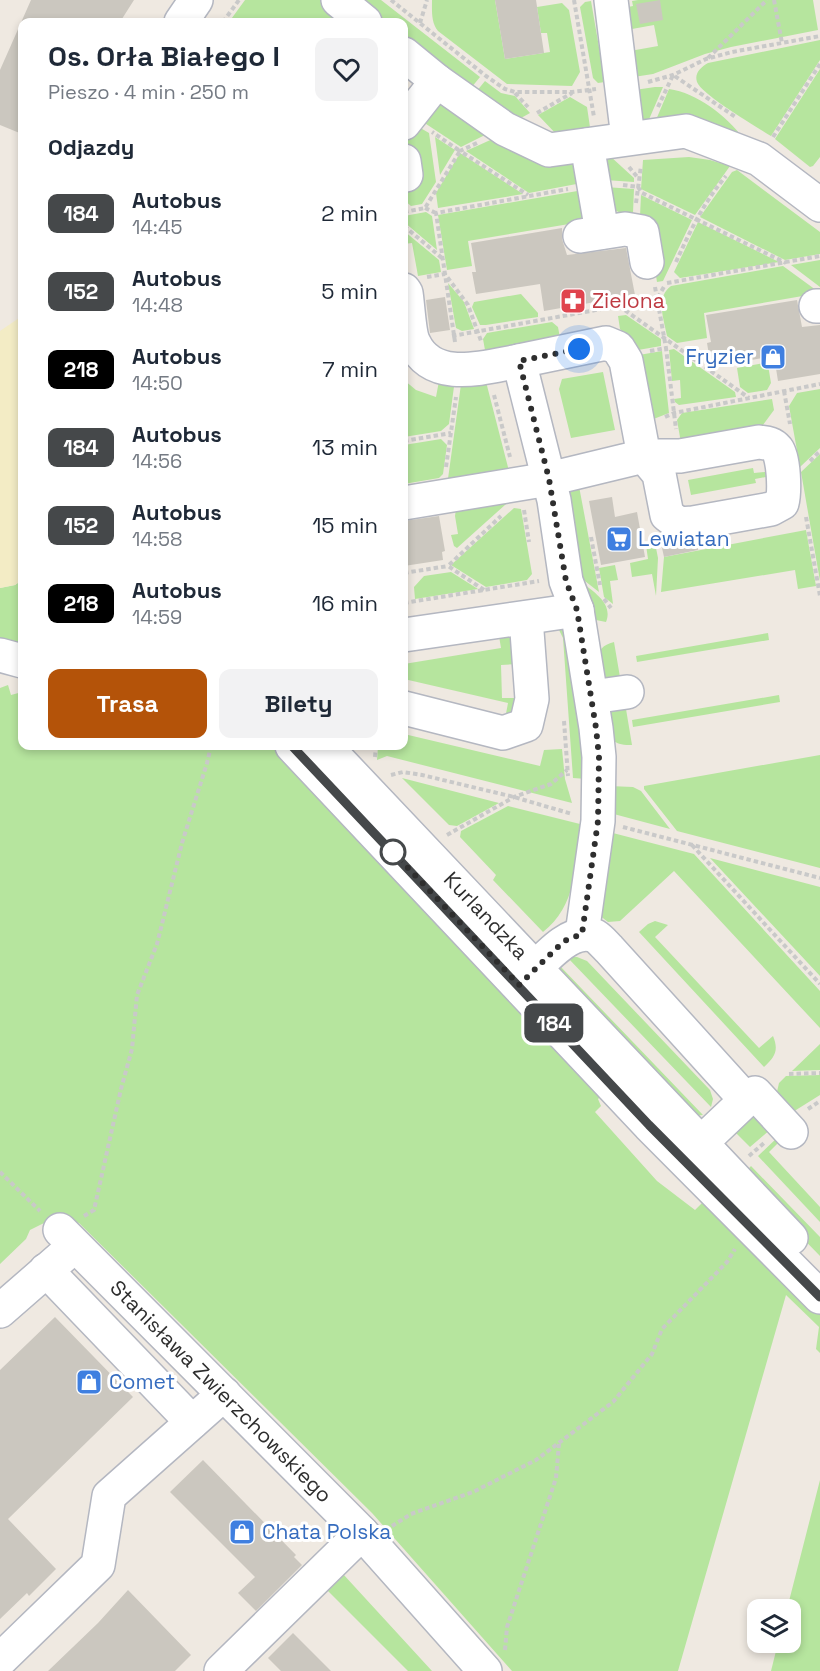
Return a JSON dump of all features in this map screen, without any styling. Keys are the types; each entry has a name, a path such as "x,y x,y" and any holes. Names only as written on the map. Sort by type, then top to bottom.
{"street":[{"path":"184,18 196,0"},
{"path":"338,0 360,18"},
{"path":"611,0 605,88 628,138"},
{"path":"408,57 437,81 505,129 549,150 686,131 759,147 759,159 820,206"},
{"path":"408,118 437,81"},
{"path":"587,145 591,234 625,229 642,232 656,275"},
{"path":"408,316 410,339 424,358 442,368 459,371 606,343 618,348 627,361 644,456 659,474 667,515 679,524 771,509 782,503 785,491 778,451 770,443 759,442 680,456 644,456 549,479 408,502"},
{"path":"519,361 549,479 566,581 589,627 592,697 599,757 598,821 582,934"},
{"path":"408,634 526,618 589,627"},
{"path":"408,709 503,733 526,725 532,699 526,618"},
{"path":"592,697 627,692"},
{"name":"Kurlandzka","path":"296,750 528,977"},
{"name":"Kurlandzka","path":"329,750 528,977 692,1151 820,1271"},
{"path":"528,977 564,941 582,934 597,937 746,1100 692,1151"},
{"path":"754,1093 791,1132"},
{"name":"Kurlandzka","path":"692,1151 712,1190 820,1297"},
{"path":"0,1311 63,1255 60,1230"},
{"name":"Stanisława Zwierzchowskiego","path":"60,1230 365,1536 495,1661"},
{"path":"46,1270 192,1422"},
{"path":"0,1660 98,1565 109,1496 224,1394"},
{"path":"220,1671 365,1536"}],"path":[{"path":"226,18 239,0"},
{"path":"391,0 505,89 515,92 572,92 641,83 673,75 706,59 820,36"},
{"path":"420,23 427,0"},
{"path":"574,0 605,88"},
{"path":"706,59 767,0"},
{"path":"774,0 782,43"},
{"path":"680,456 666,348 657,299 656,275 712,192 759,147 820,64"},
{"path":"535,114 572,92"},
{"path":"425,208 460,150 486,139"},
{"path":"460,150 529,196"},
{"path":"408,211 425,208 436,213"},
{"path":"408,229 442,259"},
{"path":"656,275 820,256"},
{"path":"442,496 459,371 445,274"},
{"path":"656,275 657,299"},
{"path":"410,339 454,336 657,299"},
{"path":"619,306 750,398"},
{"path":"648,351 666,348"},
{"path":"674,413 820,384"},
{"path":"408,440 451,434"},
{"path":"408,572 448,566"},
{"path":"0,1172 60,1230 94,1210 132,1049 137,995 157,944 209,750"},
{"path":"444,837 514,797 551,784 567,770"},
{"path":"691,844 820,984"},
{"path":"789,1074 820,1073"},
{"path":"365,1536 411,1514 473,1492 536,1460 613,1402 652,1354 662,1329 727,1262 736,1248 736,1241"},
{"path":"495,1661 556,1478 559,1443"}],"green space":[{"path":"245,0 328,0 350,18 232,18"},
{"path":"358,0 381,0 404,18 381,18"},
{"path":"432,0 495,0 505,59 550,52 547,33 541,33 537,7 562,3 569,10 580,72 572,86 507,84 438,31 433,20"},
{"path":"813,0 818,30 731,47 705,54 653,74 627,78 630,51 658,46 654,25 632,29 628,7 633,6 632,1"},
{"path":"591,1 605,82 598,83 593,78 580,7 585,2"},
{"path":"408,21 480,77 471,88 408,39"},
{"path":"820,40 820,60 771,136 709,95 696,79 697,73 708,63"},
{"path":"820,69 820,157 810,167 775,139"},
{"path":"485,81 501,93 515,96 530,113 514,122 476,92"},
{"path":"663,87 647,124 641,121 628,91"},
{"path":"669,89 700,100 720,114 743,138 653,127"},
{"path":"570,97 587,107 591,134 559,137 538,115"},
{"path":"441,102 491,132 461,147 417,118"},
{"path":"412,123 429,133 436,182 422,204 411,206 408,203 408,179 413,178 408,131"},
{"path":"435,137 455,150 440,175"},
{"path":"497,137 576,162 587,182 529,193 466,151"},
{"path":"460,153 523,194 438,208 436,193"},
{"path":"610,156 634,178 634,182 605,180 604,160"},
{"path":"689,157 730,166 695,215 641,189 643,160"},
{"path":"737,170 820,232 820,254 785,260 700,217 732,172"},
{"path":"605,187 634,189 633,213 630,217 612,209"},
{"path":"589,189 583,219 575,223 468,241 472,266 447,270 438,215"},
{"path":"641,195 692,220 663,281 657,282 648,224 640,216"},
{"path":"426,212 432,216 437,250 408,225 408,215"},
{"path":"698,222 779,262 680,278 674,272"},
{"path":"408,234 439,260 441,272 418,276 412,243 408,244"},
{"path":"820,260 820,287 791,265"},
{"path":"783,266 820,293 704,313 707,338 677,343 667,336 662,303 663,296 671,286"},
{"path":"448,283 464,302 474,329 462,331 456,328"},
{"path":"521,294 538,313 538,317 480,325 472,307 474,302"},
{"path":"626,315 661,339 661,346 638,350 620,329 618,316"},
{"path":"552,322 558,327 560,338 485,350 483,339 487,333"},
{"path":"674,349 735,392 736,397 679,405 675,402 674,399 681,398 680,380 672,381 669,350"},
{"path":"662,351 669,413 651,420 639,355"},
{"path":"764,363 768,365 771,383 767,390 748,393 740,387 737,368"},
{"path":"603,372 615,430 571,438 559,389 562,379"},
{"path":"484,374 511,479 447,486 462,377"},
{"path":"455,379 449,424 441,431 408,436 408,383 416,390 436,397 439,381"},
{"path":"820,389 820,448 800,467 789,406 797,393"},
{"path":"772,399 774,410 760,429 681,443 677,420 682,413"},
{"path":"441,439 447,445 443,474 439,478 408,483 408,444"},
{"path":"820,454 820,581 801,472"},
{"path":"753,468 754,473 765,472 766,477 755,479 756,483 691,495 688,480"},
{"path":"578,481 599,592 581,578 567,494 573,484"},
{"path":"515,496 457,548 454,546 451,535 458,534 456,509"},
{"path":"514,508 521,509 532,574 527,580 486,587 451,565"},
{"path":"806,530 816,586 798,589 795,570 661,592 664,557"},
{"path":"655,543 658,558 656,596 652,574 632,577 630,563 648,559 646,545"},
{"path":"615,565 618,580 610,581 613,604 604,597 599,568"},
{"path":"451,572 478,589 415,599 414,587 424,576"},
{"path":"18,583 18,646 0,640 0,588"},
{"path":"583,583 598,595 605,605 608,616 606,622 591,619"},
{"path":"555,622 567,631 587,779 573,778 563,638"},
{"path":"498,630 512,634 519,664 501,665 502,698 520,698 517,711 505,719 508,703 408,680 408,663 501,648"},
{"path":"768,633 769,640 637,662 636,656"},
{"path":"614,642 621,683 605,680 599,662 599,652 602,648"},
{"path":"8,685 11,695 18,693 18,750 285,750 604,1093 598,1099 601,1106 595,1112 657,1181 695,1210 704,1201 820,1312 820,1353 816,1349 819,1327 786,1295 678,1671 512,1671 372,1513 79,1223 63,1219 44,1223 30,1230 26,1239 0,1264 0,688"},
{"path":"779,695 780,702 633,727 632,720"},
{"path":"625,703 632,745 617,743 608,730 610,710"},
{"path":"408,735 540,766 544,750 562,749 565,779 572,803 387,756 377,760 378,750 408,750"},
{"path":"820,755 820,868 677,831 644,789 644,786"},
{"path":"402,778 499,803 457,826 449,825"},
{"path":"609,786 633,787 641,791 670,829 610,813"},
{"path":"508,806 580,824 573,883 562,910 543,932 493,880 496,875 460,837 461,831"},
{"path":"609,832 694,854 820,991 820,1028 674,871 620,921 608,922 599,915"},
{"path":"710,858 820,887 820,976"},
{"path":"655,921 668,925 655,937 759,1048 773,1036 776,1045 775,1053 764,1067 639,932"},
{"path":"567,957 577,957 587,961 710,1090 713,1099 711,1107"},
{"path":"559,965 703,1115 694,1116 558,973"},
{"path":"820,1044 820,1070 792,1071"},
{"path":"820,1075 820,1095 788,1115 776,1096 779,1083 786,1076"},
{"path":"753,1117 765,1119 772,1128 750,1147 733,1130 743,1120"},
{"path":"779,1136 782,1139 769,1152 820,1207 820,1222 758,1156"},
{"path":"751,1166 820,1237 820,1256 742,1176"},
{"path":"820,1480 820,1671 771,1671 776,1653 801,1653 801,1599 790,1599"},
{"path":"343,1574 432,1671 408,1671 324,1587"}],"sand":[{"path":"18,319 18,583 0,588 0,331"}],"building":[{"path":"31,0 134,0 123,18 23,18"},
{"path":"495,0 536,0 544,53 505,59"},
{"path":"660,0 663,20 640,24 636,4"},
{"path":"18,29 18,132 0,125 0,70"},
{"path":"562,228 562,239 567,255 626,248 635,295 544,311 540,284 476,294 472,272 476,272 471,243"},
{"path":"445,297 450,330 430,333 426,300"},
{"path":"797,300 802,327 820,325 820,374 778,381 774,356 711,367 707,343 711,342 706,315"},
{"name":"Lewiatan","path":"612,497 615,517 637,512 645,557 601,565 589,501"},
{"path":"439,516 445,551 442,552 443,560 408,565 408,520"},
{"path":"666,538 680,543 697,541 698,550 664,557 660,539"},
{"path":"55,1317 133,1397 8,1519 56,1569 29,1596 27,1593 0,1619 0,1370"},
{"name":"Chata Polska","path":"203,1460 296,1555 294,1557 302,1565 256,1611 238,1593 255,1577 170,1492"},
{"path":"128,1590 191,1655 175,1671 48,1671 98,1623"},
{"path":"293,1633 331,1671 281,1671 268,1658"}],"bus line":[{"name":"184","path":"296,750 649,1125 820,1297"}],"place":[{"name":"Zielona","path":"573,301"},
{"name":"Fryzier","path":"773,357"},
{"name":"Lewiatan","path":"619,539"},
{"name":"Comet","path":"89,1382"},
{"name":"Chata Polska","path":"242,1532"}],"route":[{"path":"393,852 519,985 564,941 582,934 598,821 599,757 596,728 577,610 566,581 554,500 519,361 579,349"}]}
